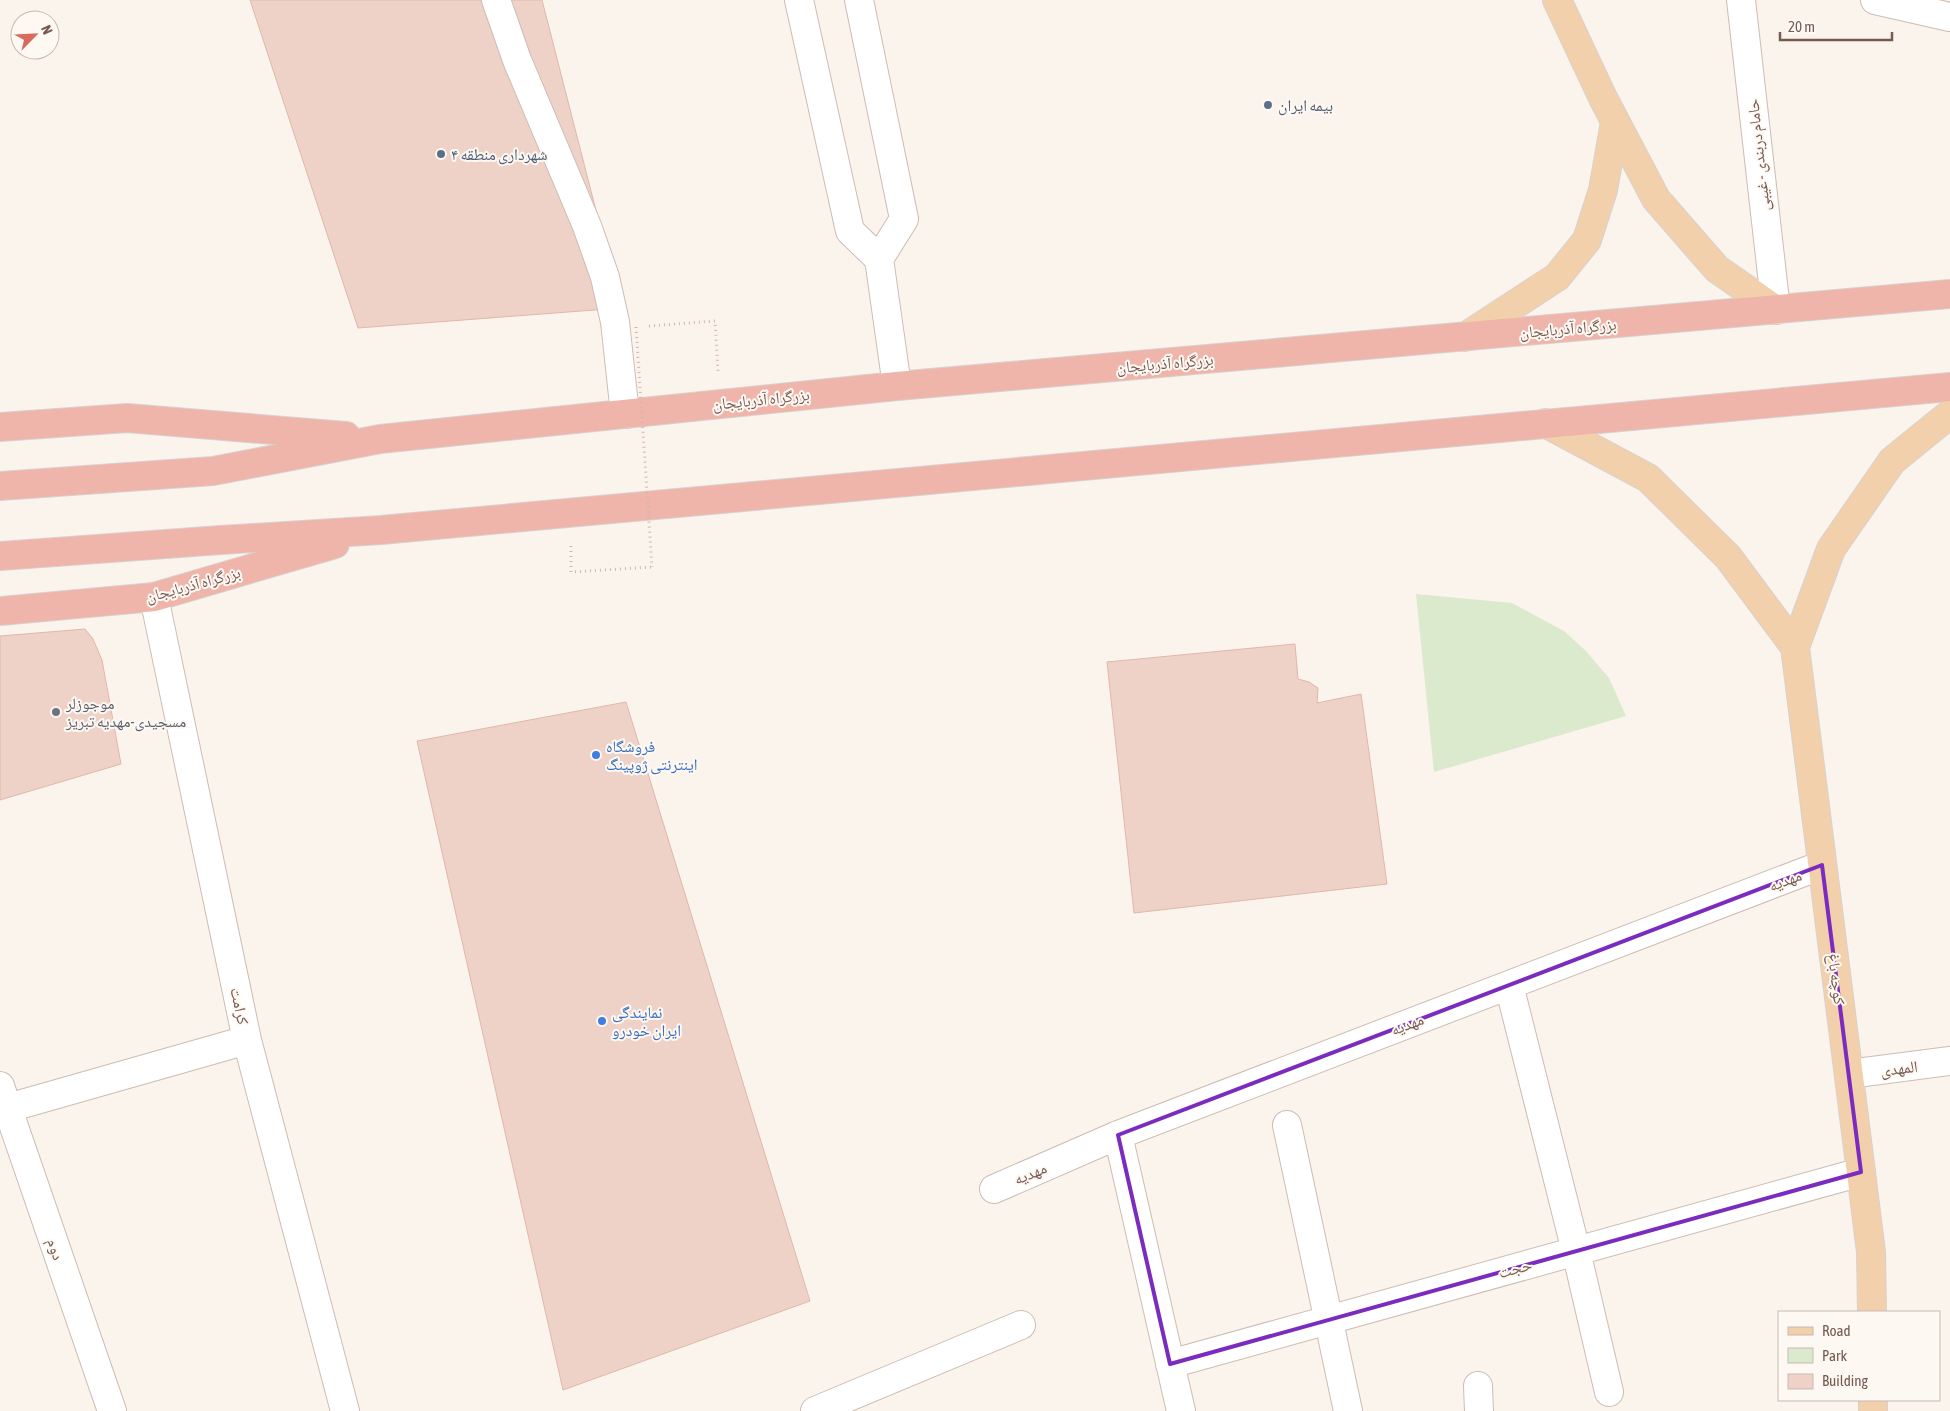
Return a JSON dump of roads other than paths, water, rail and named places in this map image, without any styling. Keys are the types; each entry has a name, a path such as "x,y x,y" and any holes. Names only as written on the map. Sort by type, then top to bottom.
{"highway":[{"name":"بزرگراه آذربایجان","path":"0,486 213,471 380,439 897,386 1950,294"},
{"name":"بزرگراه آذربایجان","path":"0,556 381,530 1950,387"},
{"name":"بزرگراه آذربایجان","path":"0,427 127,418 380,439"},
{"name":"بزرگراه آذربایجان","path":"0,611 154,597 381,530"}],"main road":[{"path":"1557,0 1616,122 1656,199 1717,270 1776,310"},
{"path":"1465,337 1557,277 1587,240 1603,190 1616,122"},
{"path":"1795,647 1831,549 1892,461 1950,414"},
{"path":"1544,423 1648,478 1728,557 1795,647"},
{"name":"کوچه باغ","path":"1795,647 1871,1252 1872,1311"}],"street":[{"path":"496,0 517,60 587,226 605,277 615,322 625,414"},
{"path":"800,0 850,232 879,259 897,386"},
{"path":"859,0 904,219 879,259"},
{"name":"حامام دربندی - غیبی","path":"1741,0 1776,310"},
{"path":"1875,0 1950,17"},
{"name":"کرامت","path":"154,597 247,1040 345,1411"},
{"name":"مهدیه","path":"994,1189 1118,1135 1822,866"},
{"path":"1509,985 1576,1251 1608,1392"},
{"path":"4,1097 247,1040"},
{"name":"المهدی","path":"1849,1074 1950,1061"},
{"name":"دوم","path":"4,1097 112,1411"},
{"path":"1287,1124 1348,1411"},
{"path":"1118,1135 1181,1411"},
{"name":"حجت","path":"1170,1364 1861,1172"},
{"path":"815,1411 1021,1325"}],"place":[{"name":"بیمه ایران","path":"1268,105"},
{"name":"شهرداری منطقه ۴","path":"441,154"},
{"name":"موجوزلر مسجیدی-مهدیه تبریز","path":"56,712"},
{"name":"فروشگاه اینترنتی ژوپینگ","path":"596,755"},
{"name":"نمایندگی ایران خودرو","path":"602,1021"}]}
